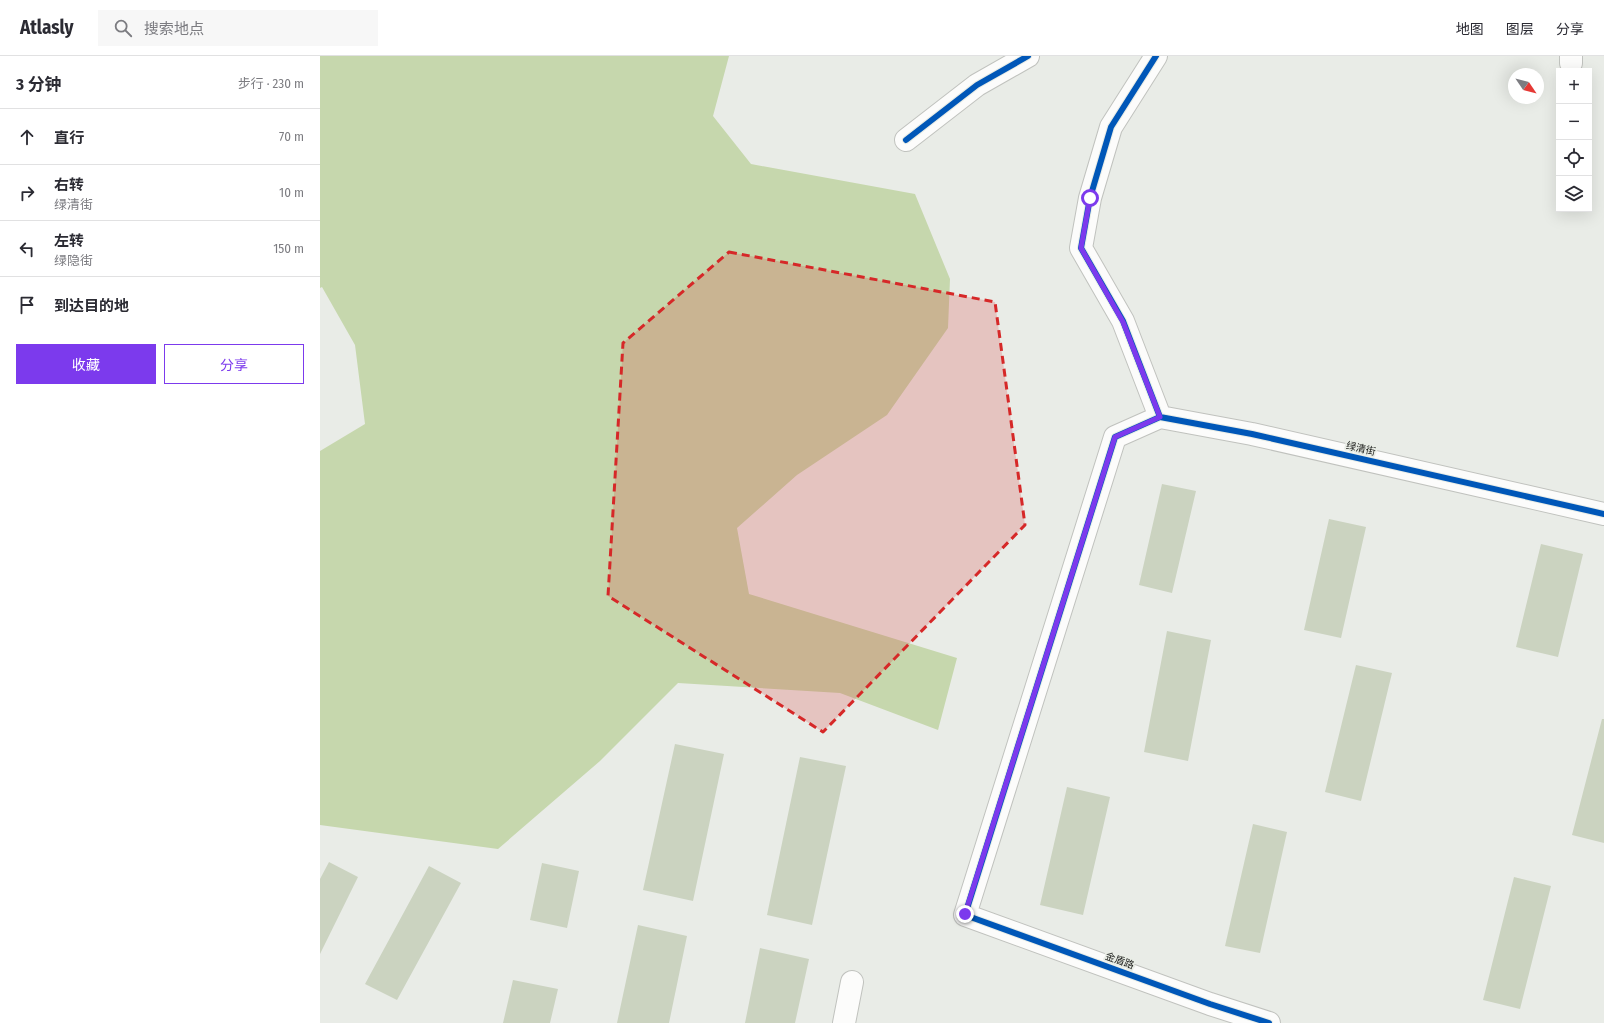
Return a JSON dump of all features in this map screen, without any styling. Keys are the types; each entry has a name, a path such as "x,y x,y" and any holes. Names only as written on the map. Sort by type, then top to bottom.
{"street":[{"path":"906,140 977,85 1028,56"},
{"path":"1156,56 1111,127 1090,198 1081,248 1123,322 1160,417"},
{"name":"金盾路","path":"1160,417 1115,437 965,914 1210,1004 1269,1023"},
{"name":"绿清街","path":"1160,417 1252,434 1604,514"},
{"path":"844,1023 852,982"}],"highlighted area":[{"path":"729,252 995,302 1025,525 823,732 608,596 623,343"}],"green space":[{"path":"320,56 729,56 713,116 751,164 915,194 950,279 948,328 887,415 797,475 737,528 749,594 957,658 938,730 840,693 678,683 600,761 498,849 320,825 320,451 365,424 355,345 322,287 320,288"}],"building":[{"path":"1162,484 1196,491 1172,593 1139,585"},
{"path":"1329,519 1366,527 1341,638 1304,630"},
{"path":"1541,544 1583,554 1558,657 1516,647"},
{"path":"1167,631 1211,640 1188,761 1144,752"},
{"path":"1356,665 1392,673 1361,801 1325,792"},
{"path":"1602,719 1604,719 1604,843 1572,835"},
{"path":"675,744 724,754 693,901 643,890"},
{"path":"800,757 846,766 812,925 767,915"},
{"path":"1067,787 1110,797 1083,915 1040,905"},
{"path":"1253,824 1287,832 1260,953 1225,946"},
{"path":"329,862 358,877 320,954 320,879"},
{"path":"542,863 579,871 567,928 530,920"},
{"path":"429,866 461,883 397,1000 365,984"},
{"path":"1514,877 1551,886 1520,1009 1483,1000"},
{"path":"638,925 687,936 669,1023 617,1023"},
{"path":"760,948 809,959 795,1023 745,1023"},
{"path":"513,980 558,989 550,1023 503,1023"}],"cycle path":[{"path":"906,140 977,85 1028,56"},
{"path":"1156,56 1111,127 1090,198 1081,248 1123,321 1160,417"},
{"path":"1269,1023 1210,1004 965,915 1115,437 1160,417 1252,434 1604,514"}],"route":[{"path":"965,914 1115,437 1160,417 1123,322 1081,248 1090,198"}]}
